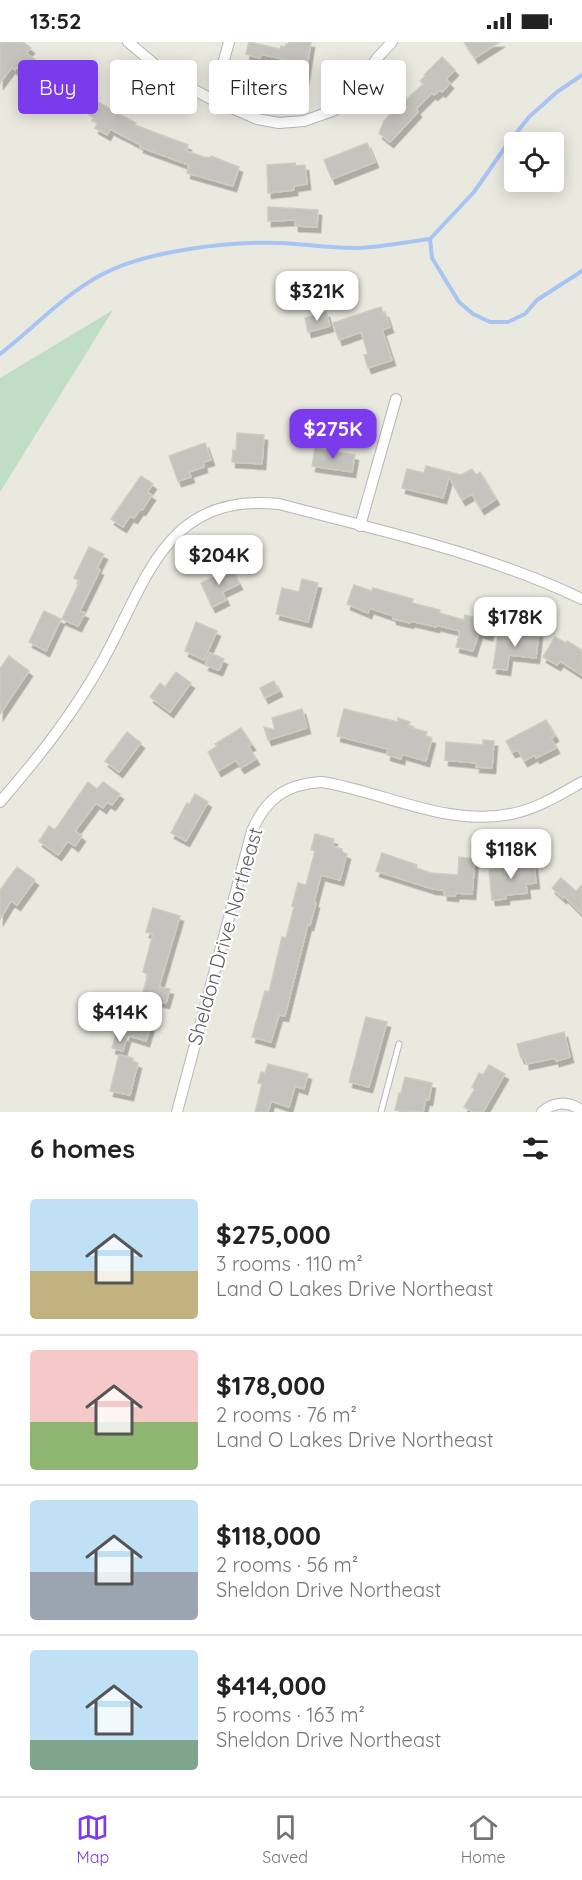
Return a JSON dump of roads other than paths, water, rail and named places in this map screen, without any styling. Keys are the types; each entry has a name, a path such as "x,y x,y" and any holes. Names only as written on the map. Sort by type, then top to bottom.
{"street":[{"path":"128,42 158,67 209,98"},
{"path":"224,60 229,42"},
{"path":"245,114 257,119 279,123 304,121 335,110 348,99 378,57 392,42"},
{"path":"360,526 396,399"},
{"path":"0,802 68,718 102,662 140,585 161,550 177,532 197,518 220,508 242,503 279,504 500,565 582,599"},
{"name":"Sheldon Drive Northeast","path":"177,1112 252,831 259,816 279,794 300,785 322,782 453,815 482,817 511,814 531,808 582,782"},
{"path":"542,1112 560,1103 574,1106 582,1112"}],"lane":[{"path":"381,1112 399,1044"}],"waterway":[{"path":"0,354 87,283 119,267 140,260 188,249 237,244 280,243 353,248 430,239 474,192 529,117 557,92 582,75"},
{"path":"430,239 432,258 459,302 473,314 490,322 508,322 525,314 537,300 582,271"}]}
